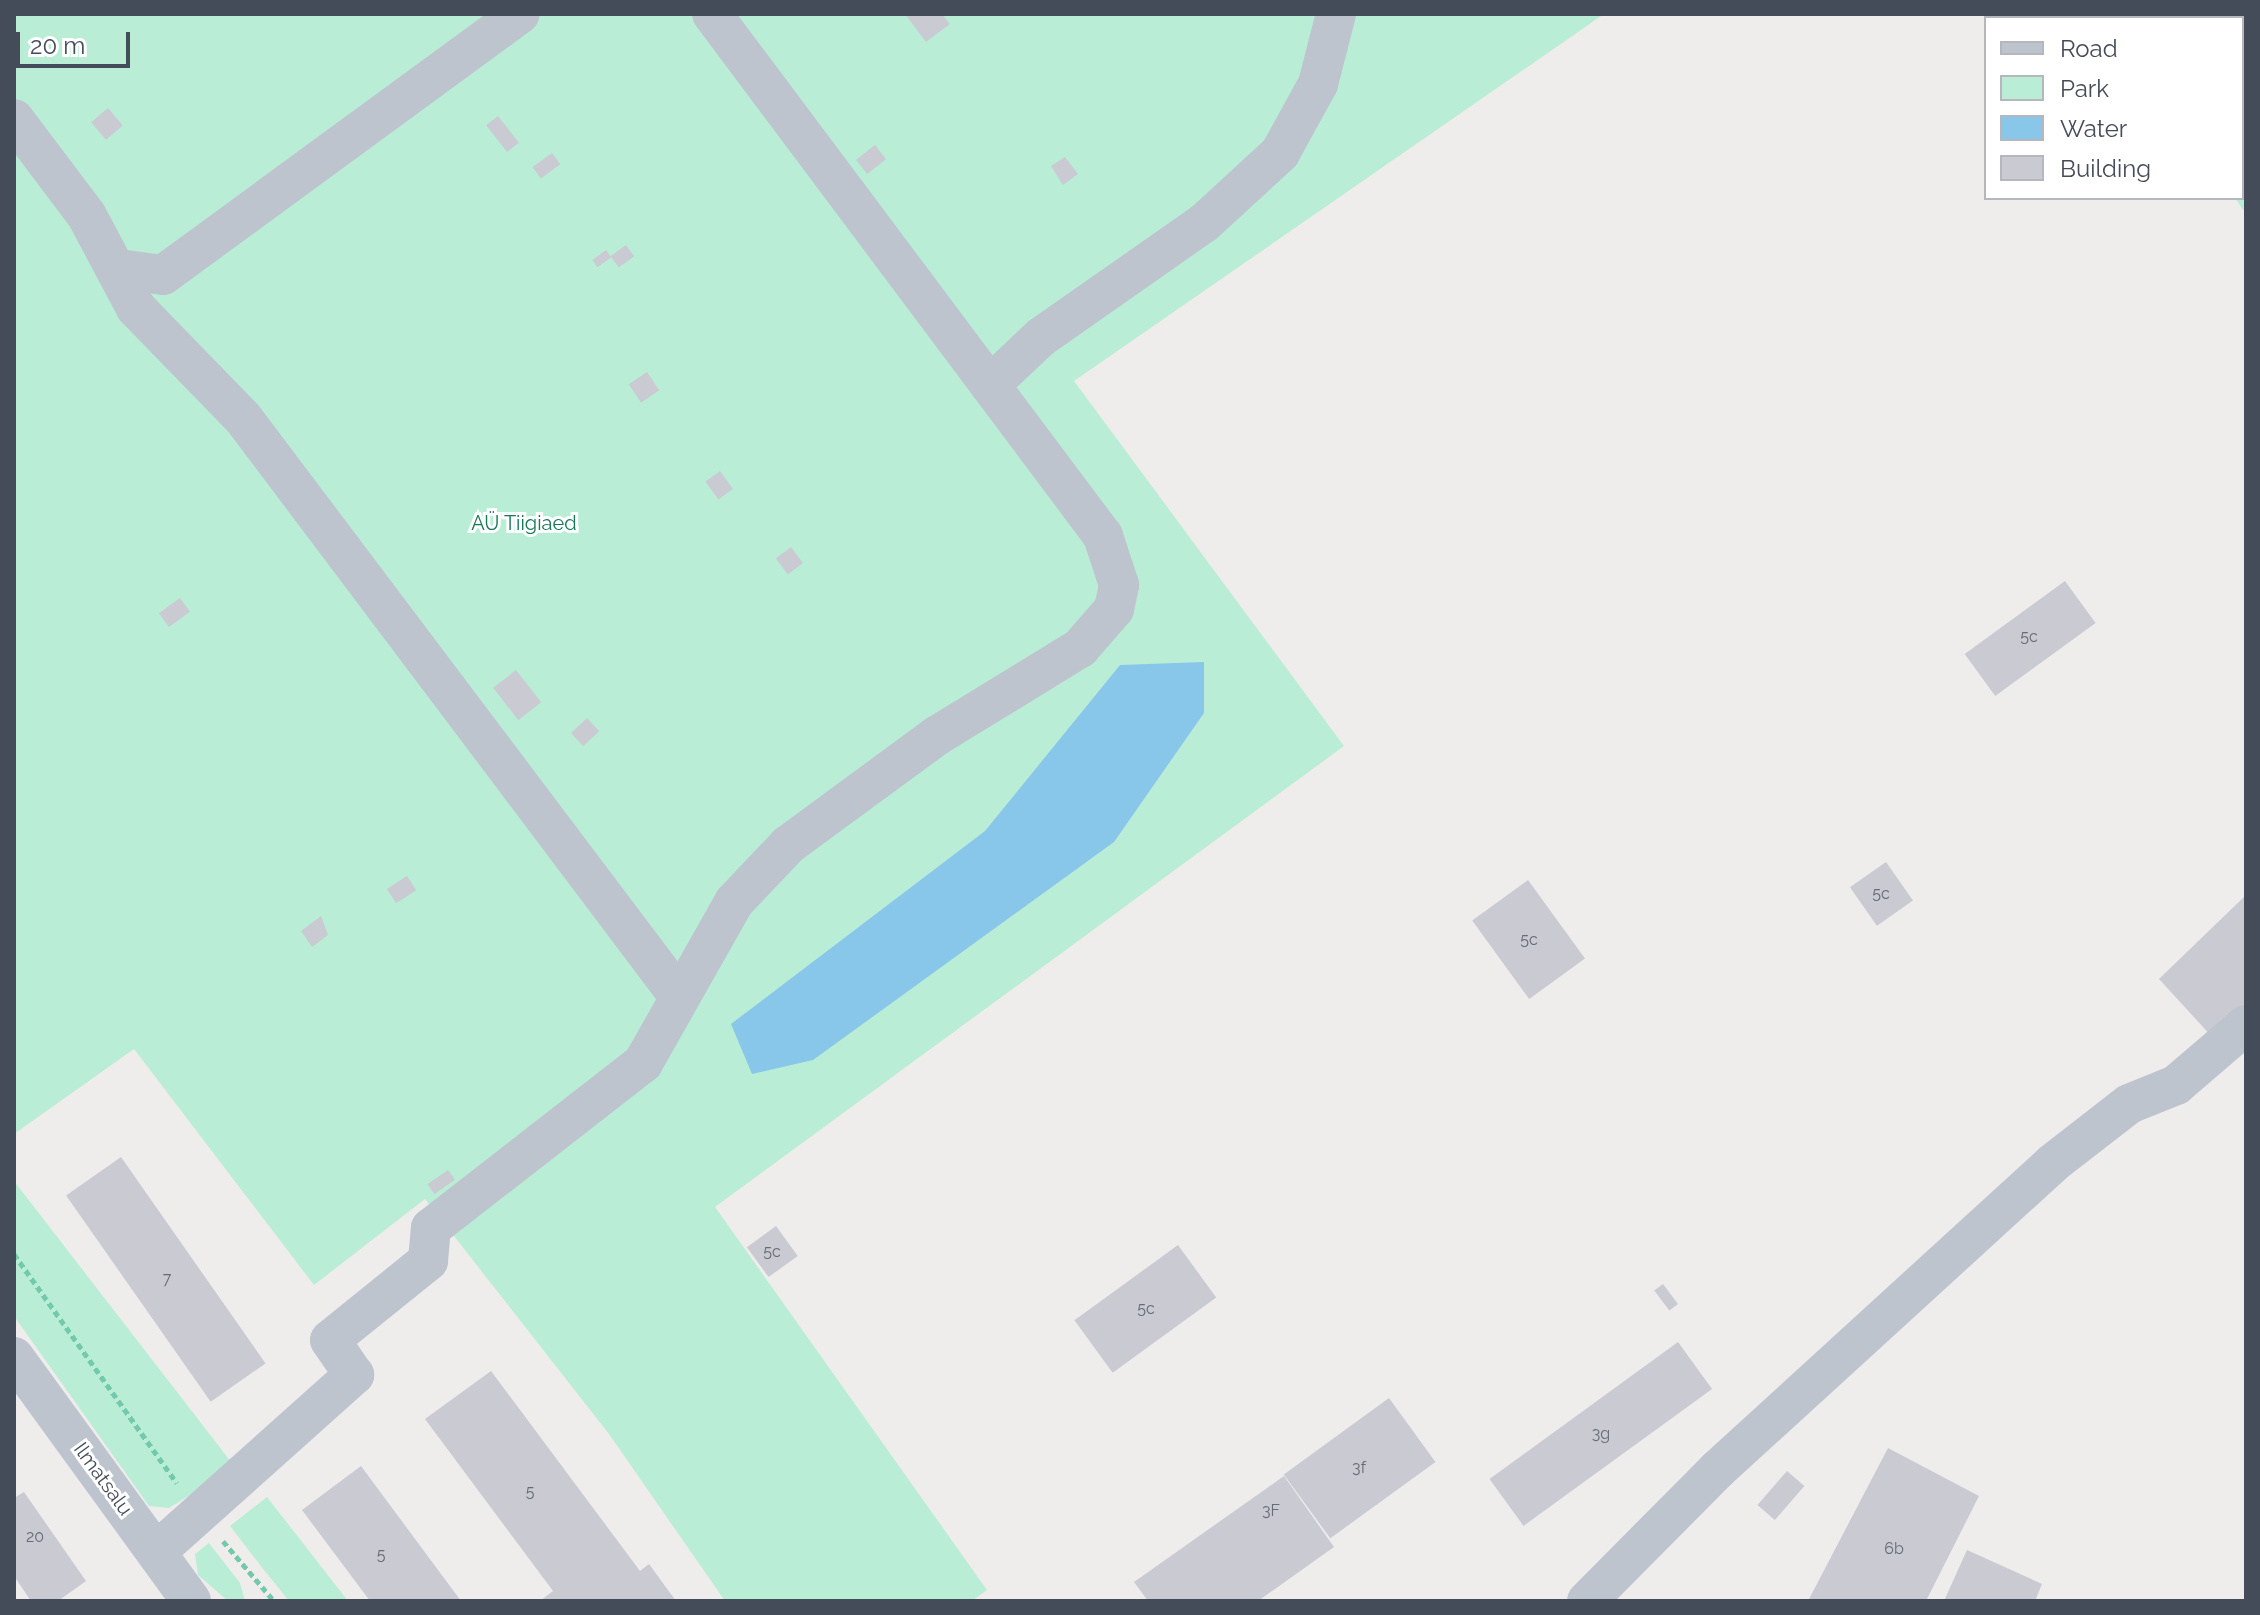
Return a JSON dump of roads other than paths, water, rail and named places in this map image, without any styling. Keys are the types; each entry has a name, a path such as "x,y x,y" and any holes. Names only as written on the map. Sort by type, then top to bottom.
{"street":[{"path":"119,269 163,275 520,14"},
{"path":"156,1552 201,1516 354,1375 330,1340 428,1261 431,1228 643,1063 668,1028 678,995 734,902 788,845 938,735 1080,648 1114,609 1119,585 1103,536 712,14"},
{"path":"990,385 1041,337 1224,207 1280,153 1318,84 1336,14"},
{"path":"14,119 119,269 136,308 243,418 678,995"},
{"path":"163,275 168,344"},
{"path":"1587,1601 1717,1470 2053,1163 2129,1104 2176,1085 2246,1025"},
{"name":"Ilmatsalu","path":"14,1357 191,1601"}],"water":[{"path":"1204,662 1204,713 1114,842 813,1060 752,1074 731,1024 985,831 1120,665"}],"park label":[{"name":"AÜ Tiigiaed","path":"524,523"}]}
